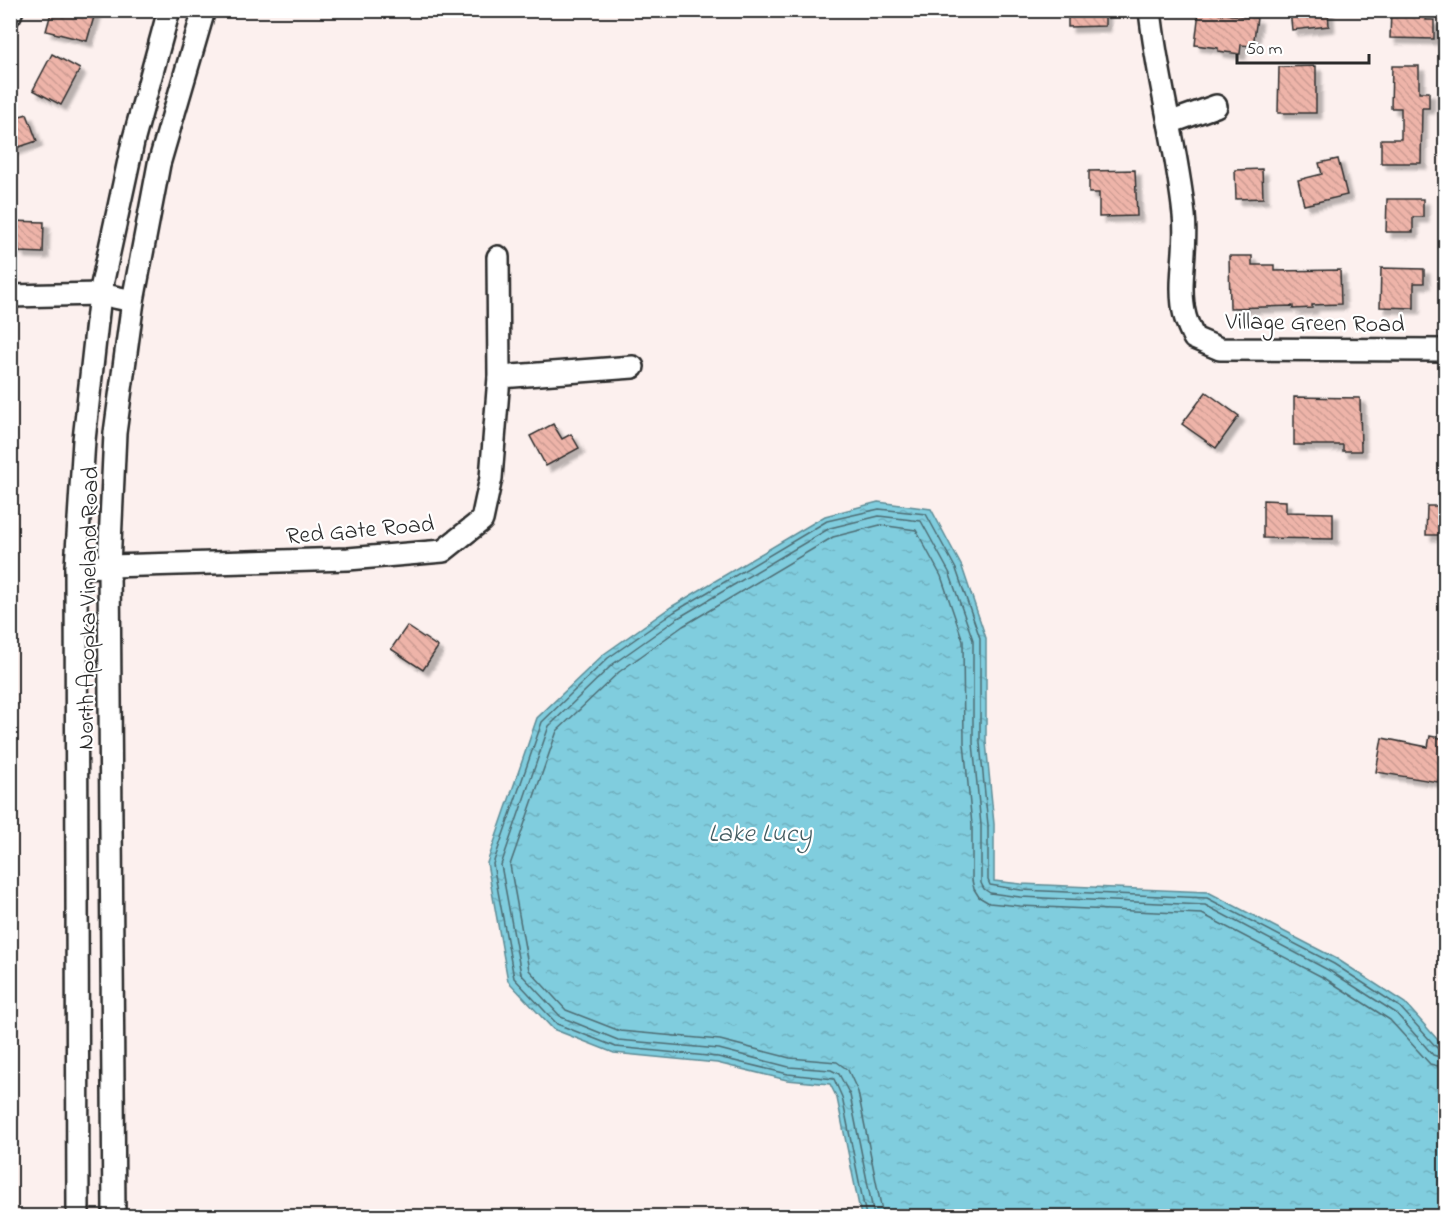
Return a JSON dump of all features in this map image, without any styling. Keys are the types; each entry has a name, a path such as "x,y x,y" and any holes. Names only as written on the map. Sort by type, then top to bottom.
{"street":[{"path":"10,15 12,10"},
{"name":"North Apopka Vineland Road","path":"78,1216 76,567 84,440 100,294 133,142 169,10"},
{"name":"North Apopka Vineland Road","path":"114,1216 109,566 115,433 133,301 159,164 204,10"},
{"name":"Village Green Road","path":"1150,10 1153,46 1185,218 1183,287 1185,316 1194,338 1220,349 1446,350"},
{"path":"1169,123 1216,105"},
{"name":"Red Gate Road","path":"76,567 348,560 443,551 482,520 491,478 499,377 498,257"},
{"path":"10,296 100,294 133,301"},
{"path":"499,377 633,367"}],"water":[{"name":"Lake Lucy","path":"878,502 931,509 962,567 986,638 986,742 994,824 994,881 1208,892 1337,959 1405,1003 1445,1048 1445,1216 861,1216 837,1098 830,1084 787,1080 717,1063 614,1053 553,1029 508,981 487,863 537,718 604,654 671,607 825,516"}],"building":[{"path":"65,10 96,10 87,41 46,31 51,13 64,16"},
{"path":"1068,10 1105,10 1105,26 1068,27"},
{"path":"1290,10 1328,10 1329,26 1292,30"},
{"path":"1391,10 1426,10 1426,20 1434,20 1434,39 1390,38"},
{"path":"1199,11 1257,18 1253,46 1241,45 1240,54 1195,45"},
{"path":"52,54 80,69 61,105 33,90"},
{"path":"1316,66 1316,113 1278,113 1279,67"},
{"path":"1392,66 1419,66 1419,92 1429,92 1429,108 1422,108 1421,163 1381,163 1381,139 1401,139 1401,108 1391,108"},
{"path":"27,114 37,141 10,150 10,119"},
{"path":"1338,159 1347,195 1304,205 1298,180 1322,174 1319,163"},
{"path":"1262,169 1263,198 1236,199 1235,170"},
{"path":"1135,170 1137,216 1099,217 1099,193 1089,193 1089,171"},
{"path":"1387,199 1423,199 1423,217 1413,217 1413,232 1386,232"},
{"path":"10,221 44,222 43,253 19,252 19,248 10,248"},
{"path":"1229,256 1252,256 1252,265 1274,265 1274,271 1340,270 1341,304 1312,305 1312,308 1293,309 1293,306 1230,308"},
{"path":"1381,268 1424,269 1424,283 1414,283 1414,308 1380,307"},
{"path":"1206,392 1239,416 1216,448 1182,424"},
{"path":"1294,397 1360,398 1361,451 1343,451 1343,445 1294,445"},
{"path":"553,424 562,439 571,434 579,448 546,466 530,436"},
{"path":"1263,500 1286,501 1286,512 1333,513 1333,539 1263,538"},
{"path":"1427,506 1445,506 1444,535 1426,535"},
{"path":"407,626 438,647 423,670 391,649"},
{"path":"1430,736 1446,739 1446,768 1441,767 1438,782 1376,772 1382,738 1428,747"}]}
